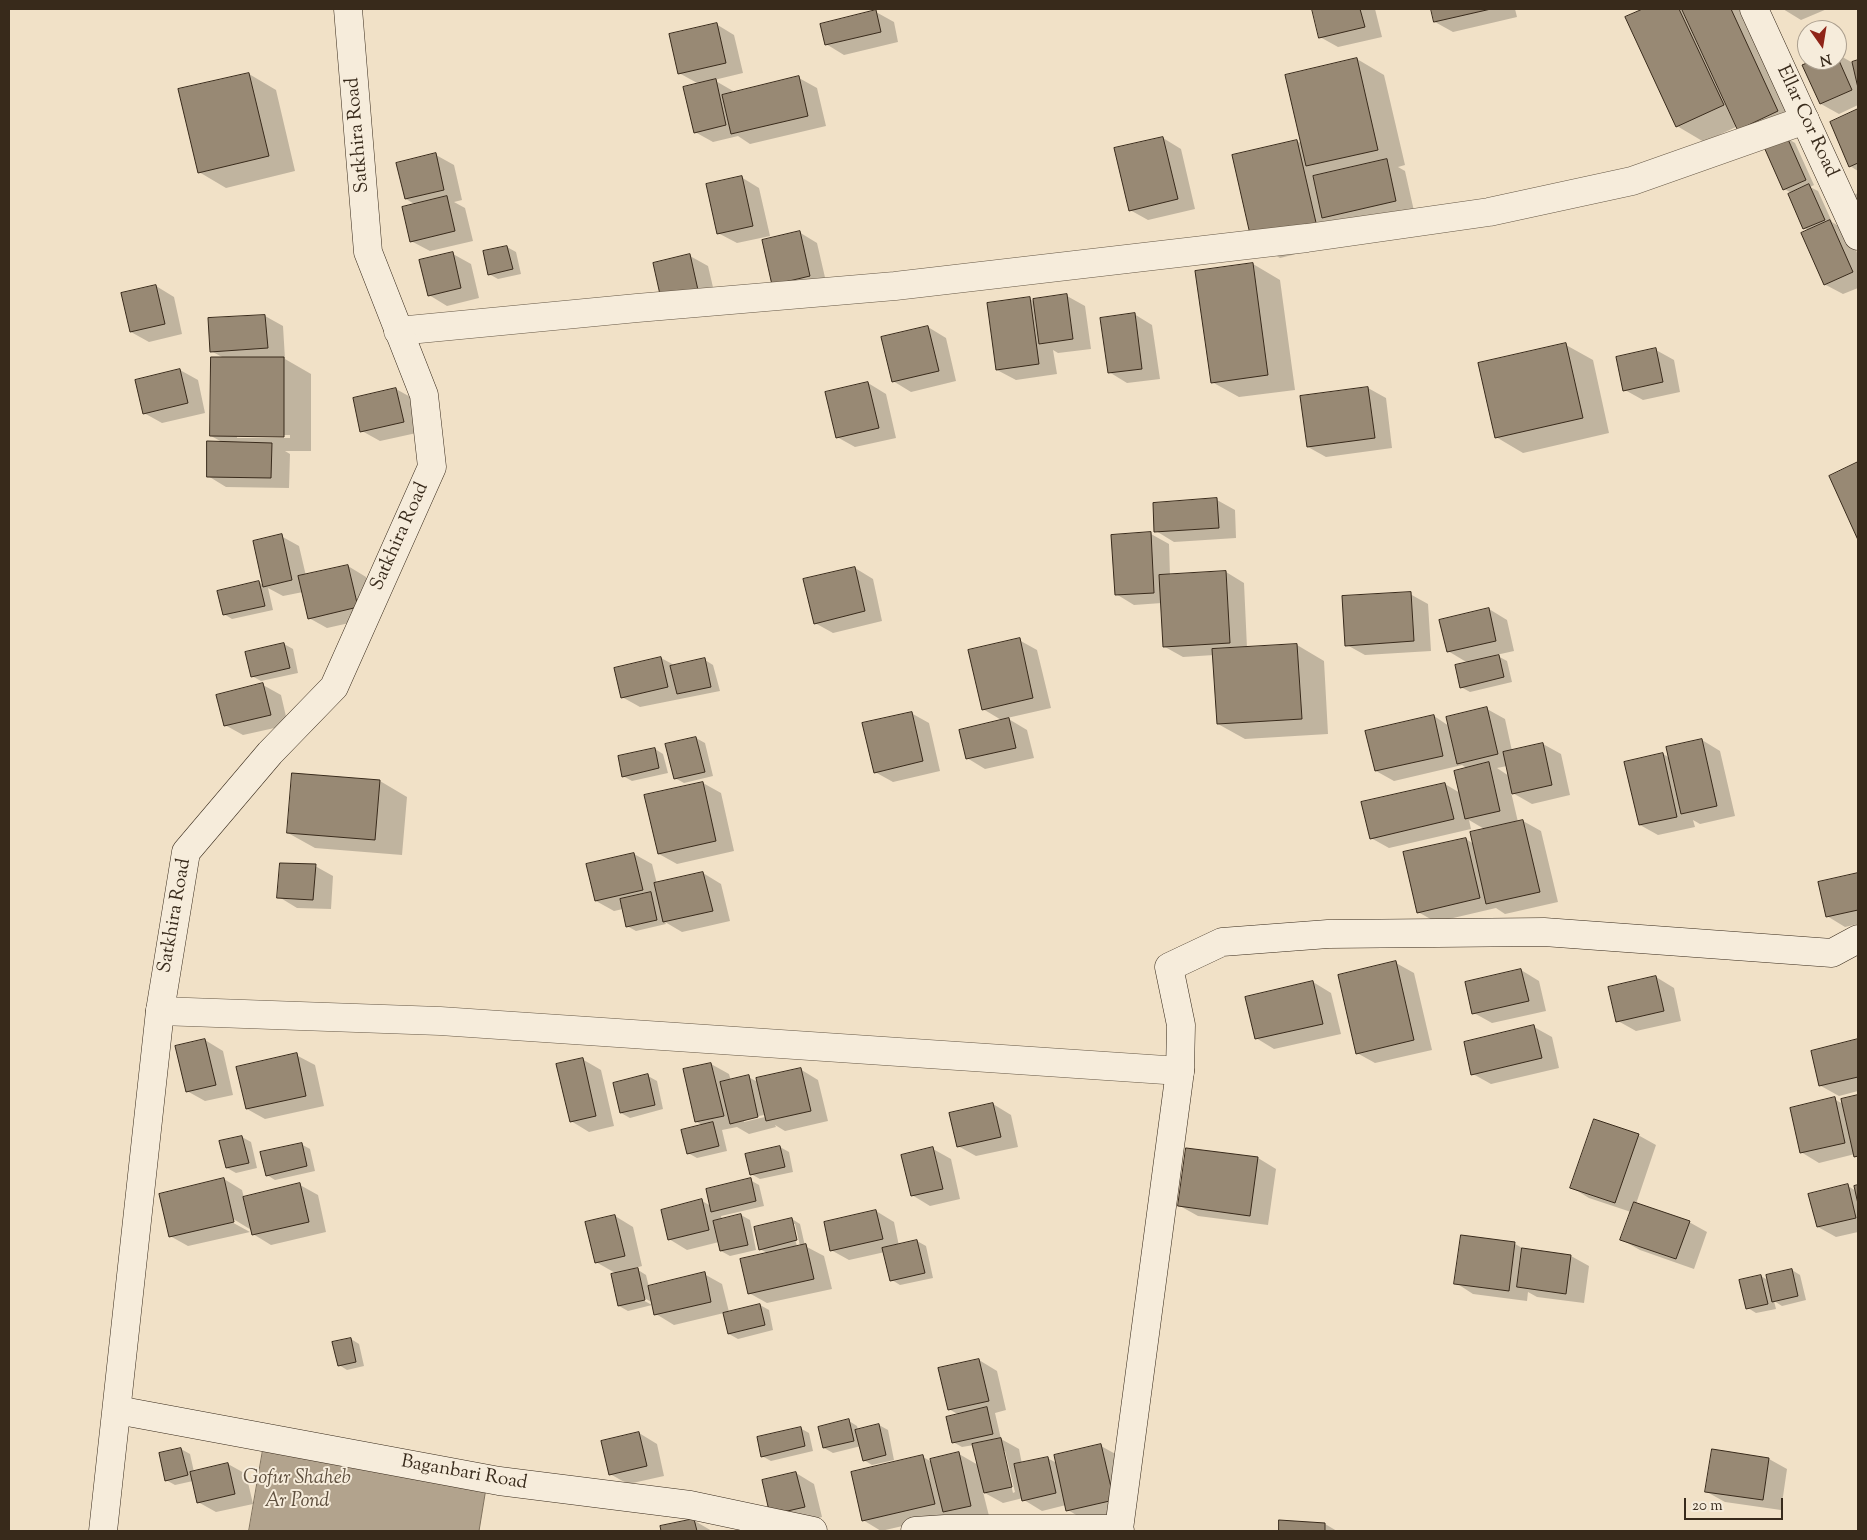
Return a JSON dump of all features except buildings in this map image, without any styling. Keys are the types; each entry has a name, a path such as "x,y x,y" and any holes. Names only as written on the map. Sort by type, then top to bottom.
{"street":[{"name":"Satkhira Road","path":"103,1531 160,1011 186,852 270,752 334,687 432,468 424,395 368,252 348,9"},
{"name":"Ellar Cor Road","path":"1754,9 1858,236"},
{"path":"398,331 895,286 1287,240 1488,212 1632,181 1805,120"},
{"path":"915,1531 945,1528 1120,1530 1180,1071 1181,1025 1169,967 1222,942 1328,934 1544,932 1832,953 1858,939"},
{"path":"160,1011 440,1021 1180,1071"},
{"name":"Baganbari Road","path":"117,1410 499,1481 690,1505 813,1531"}],"water":[{"name":"Gofur Shaheb Ar Pond","path":"264,1444 487,1482 479,1531 249,1531"}]}
